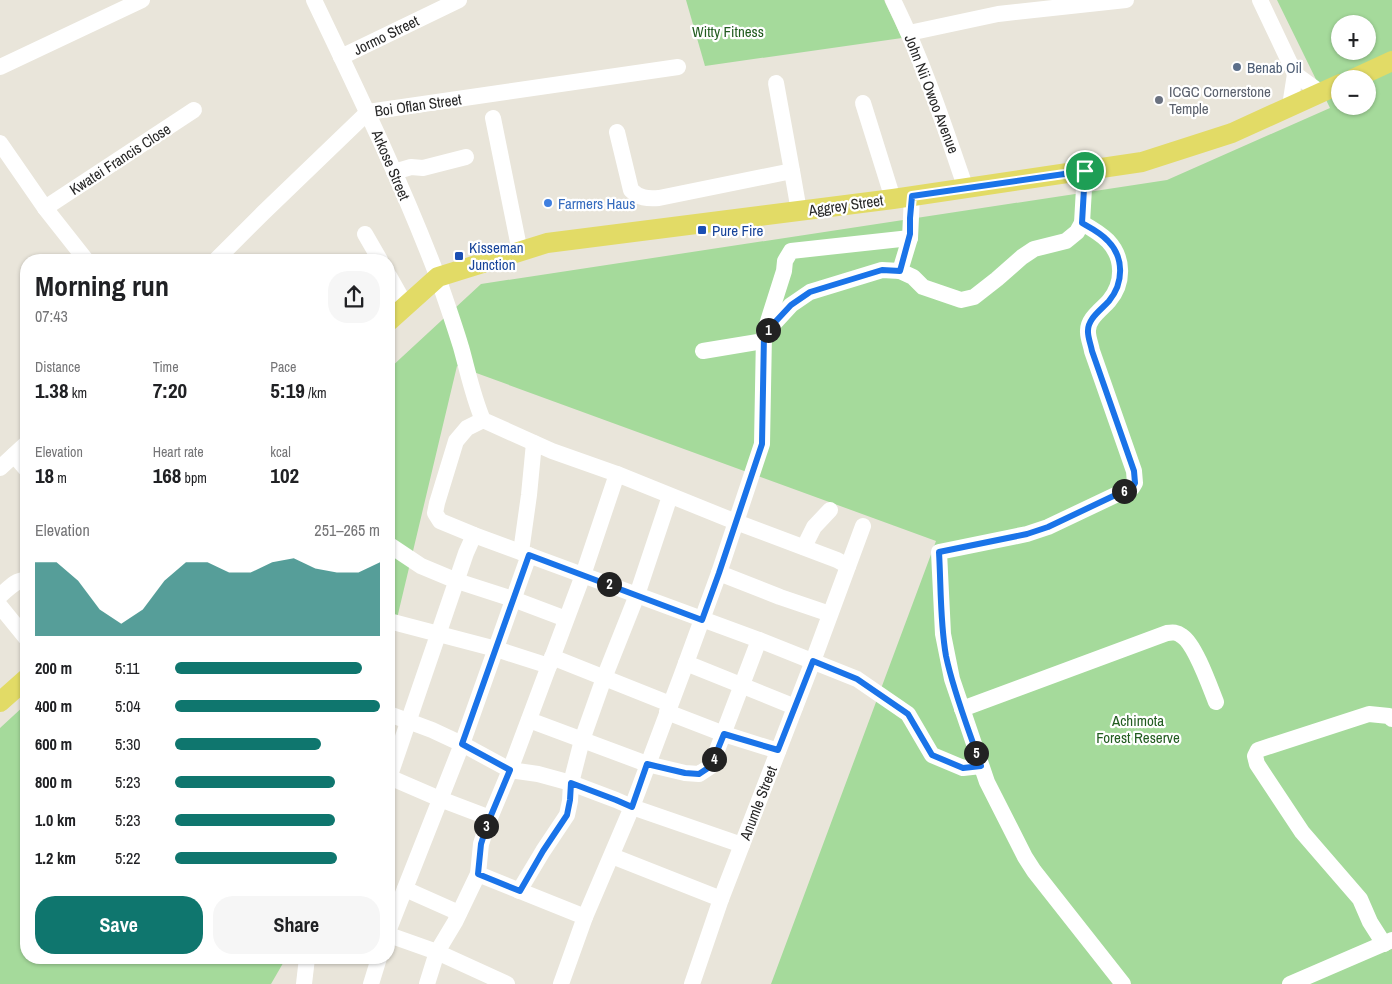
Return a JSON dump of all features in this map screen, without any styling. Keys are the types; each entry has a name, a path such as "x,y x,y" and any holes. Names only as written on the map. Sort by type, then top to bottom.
{"main road":[{"path":"1372,70 1392,61"},
{"name":"Aggrey Street","path":"395,315 438,278 547,244 902,197 1142,162 1232,133 1331,88"},
{"path":"0,702 20,684"}],"street":[{"path":"0,67 142,0"},
{"name":"Arkose Street","path":"314,0 368,112 438,278 458,336 483,420"},
{"name":"Jormo Street","path":"341,57 459,0"},
{"name":"John Nii Owoo Avenue","path":"894,0 933,91 966,188"},
{"path":"909,33 998,14 1086,2 1126,0"},
{"path":"1260,0 1295,74 1321,93"},
{"name":"Boi Oflan Street","path":"222,254 368,112 678,67"},
{"path":"1290,106 1295,74"},
{"path":"776,83 799,211"},
{"path":"863,103 902,197 910,238 900,271"},
{"name":"Kwatei Francis Close","path":"45,208 194,110"},
{"path":"492,118 520,252"},
{"path":"617,132 631,190 636,195 647,199 792,171"},
{"path":"0,143 45,208 81,254"},
{"path":"397,179 416,179 423,168 466,157"},
{"path":"703,351 764,338 791,305 810,292 882,270 900,271 913,277 923,287 961,300 974,297 998,280 1022,257 1034,249 1066,241 1077,232 1082,223 1085,171"},
{"path":"1082,223 1108,241 1118,258 1120,269 1118,289 1092,319 1087,331 1092,351 1134,471 1135,483 1132,488 1048,527 1027,534 939,552 943,634 952,679 981,766 987,782 1025,857 1123,984"},
{"path":"365,234 377,254"},
{"path":"561,984 585,916 632,807 702,620 762,444 764,338 784,271 785,261 791,251 910,238"},
{"path":"395,287 406,306"},
{"path":"848,566 804,547 534,443 483,420 468,428 456,441 443,479 435,513 440,521 474,535 759,640 857,679 908,714 932,755 963,768 981,766"},
{"path":"395,914 462,744 513,599 525,553 534,443"},
{"path":"0,468 20,450"},
{"path":"428,984 437,952 478,874 481,844 490,818 510,770 583,574 617,474"},
{"path":"520,891 567,815 571,783 582,740 637,595 670,496"},
{"path":"804,547 814,527 830,510"},
{"name":"Anumle Street","path":"692,984 721,899 863,526"},
{"path":"395,760 474,535"},
{"path":"395,549 421,566 457,581 566,619"},
{"path":"719,573 830,614"},
{"path":"0,596 20,581"},
{"path":"0,606 20,631"},
{"path":"395,622 550,662 604,678 724,734 778,750"},
{"path":"962,709 1167,633 1176,632 1184,636 1192,646 1216,702"},
{"path":"529,720 647,764 685,773 699,774 711,766 759,640"},
{"path":"686,662 795,707"},
{"path":"1290,984 1388,942 1370,922 1360,899 1302,832 1257,764 1255,756 1258,750 1369,714 1389,716 1392,719"},
{"path":"395,717 432,730 510,770 538,774 571,783 632,807 742,845"},
{"path":"395,780 490,818"},
{"path":"612,856 721,899"},
{"path":"478,874 585,916"},
{"path":"405,888 459,913"},
{"path":"395,937 437,952 507,984"},
{"path":"304,984 306,964"},
{"path":"371,984 377,964"}],"green space":[{"name":"Witty Fitness","path":"686,0 884,0 902,38 705,66"},
{"name":"Achimota Forest Reserve","path":"1277,0 1392,0 1392,984 771,984 936,541 457,366 395,627 395,363 481,284 1167,180 1330,108"},
{"path":"20,710 20,964 283,964 271,984 0,984 0,728"}],"place":[{"name":"Benab Oil","path":"1237,67"},
{"name":"ICGC Cornerstone Temple","path":"1159,100"},
{"name":"Farmers Haus","path":"548,203"},
{"name":"Pure Fire","path":"702,230"},
{"name":"Kisseman Junction","path":"459,256"}],"route":[{"path":"1085,171 1082,223 1108,241 1115,250 1120,269 1118,289 1092,319 1087,331 1092,351 1136,477 1135,483 1132,488 1048,527 1027,534 939,552 943,634 946,654 952,679 981,766 963,768 932,755 908,714 857,679 813,661 778,750 724,734 711,766 699,774 685,773 647,764 632,807 571,783 567,815 520,891 478,874 481,844 493,809 510,770 462,744 529,555 702,620 762,444 764,334 791,305 810,292 882,270 900,271 910,234 912,196 1085,171"}]}
